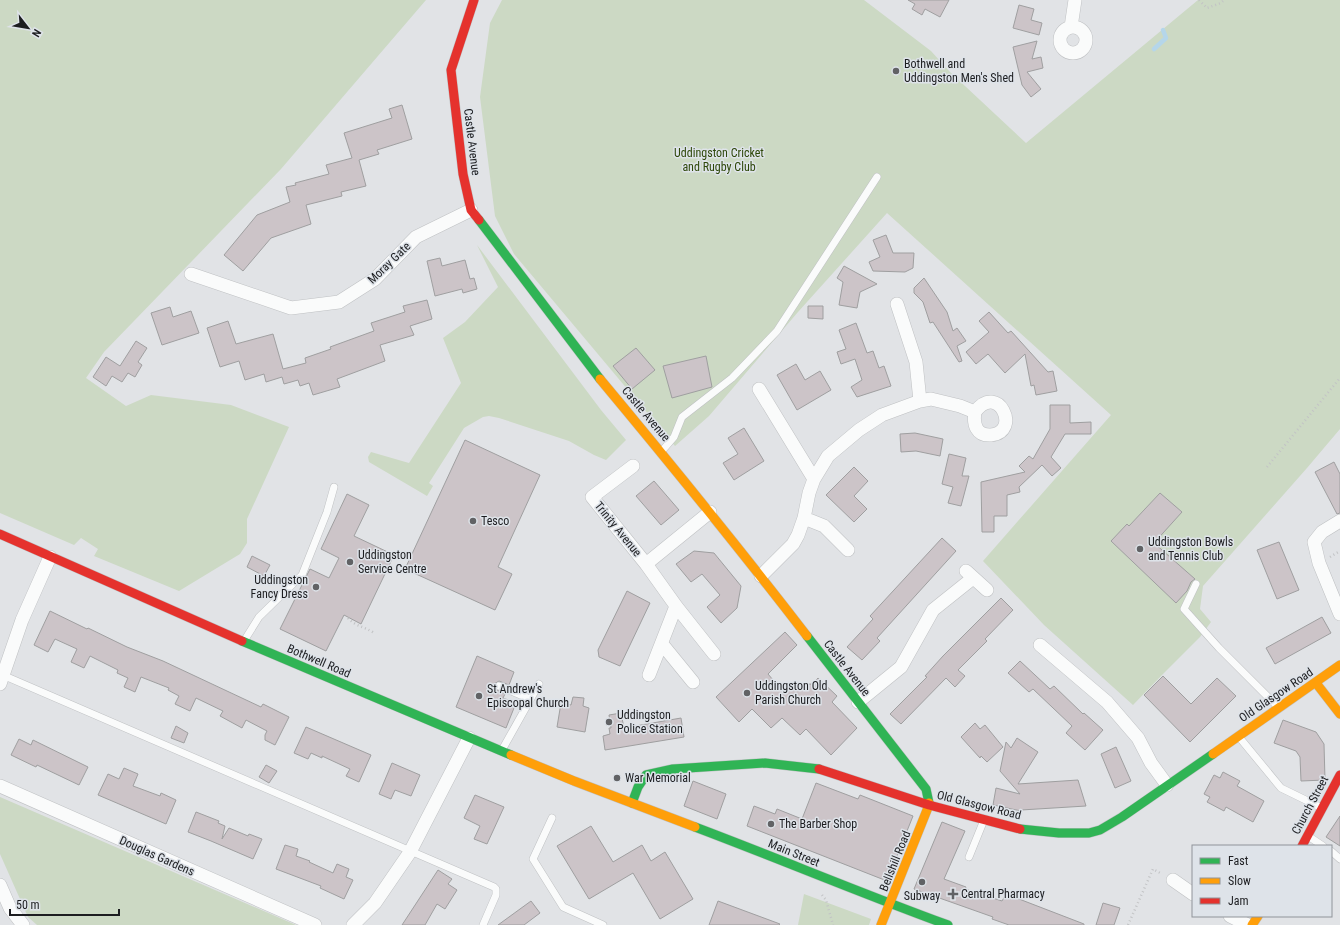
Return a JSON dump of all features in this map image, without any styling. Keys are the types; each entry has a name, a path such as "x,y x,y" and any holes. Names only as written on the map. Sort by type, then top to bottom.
{"street":[{"name":"Castle Avenue","path":"474,0 451,70 463,174 471,210 588,365 710,512 914,773 926,789 929,805"},
{"path":"1072,27 1075,0"},
{"name":"Moray Gate","path":"191,274 291,308 339,302 375,279 416,237 471,210"},
{"path":"897,304 916,362 920,401"},
{"path":"758,389 814,479"},
{"path":"761,576 794,544 804,518 809,493 814,479 828,456 859,430 882,415 920,401 931,399 946,402 975,412"},
{"name":"Trinity Avenue","path":"633,466 592,497 646,564 676,606 714,654"},
{"name":"Trinity Avenue","path":"646,564 710,512"},
{"path":"804,518 824,526 848,550"},
{"path":"1340,521 1322,532 1314,542 1319,563 1340,614"},
{"name":"Bothwell Road","path":"0,534 244,642 469,738 632,803"},
{"path":"1,677 22,620 50,557"},
{"path":"858,702 901,667 933,610 969,575 987,590"},
{"path":"649,675 676,606"},
{"path":"662,644 693,682"},
{"path":"1040,645 1107,702 1138,738 1151,763 1167,785"},
{"name":"Old Glasgow Road","path":"632,803 638,787 646,775 673,769 765,763 816,768 929,805 1015,828 1059,833 1090,833 1100,830 1110,824 1340,665"},
{"path":"1316,683 1340,714"},
{"path":"353,925 374,903 410,852 469,738"},
{"path":"890,792 914,773"},
{"name":"Church Street","path":"1303,845 1340,775"},
{"name":"Douglas Gardens","path":"0,786 315,925"},
{"name":"Main Street","path":"632,803 890,904 948,925"},
{"name":"Bellshill Road","path":"882,925 929,805"},
{"path":"1173,880 1192,893"},
{"path":"0,885 10,908 23,925"},
{"path":"1232,917 1248,925"}],"lane":[{"path":"661,452 674,437 682,417 732,378 777,331 877,177"},
{"path":"244,642 259,617 302,575 327,512 334,488"},
{"path":"1196,584 1184,609 1219,648 1278,708"},
{"path":"1,677 487,884 496,889 496,895 483,925"},
{"path":"501,751 539,684"},
{"path":"499,686 530,699"},
{"path":"1238,735 1281,788 1322,808"},
{"path":"552,818 533,859 563,907 603,925"},
{"path":"969,857 984,820"},
{"path":"1308,836 1322,845"},
{"path":"1332,852 1340,859"}],"path":[{"path":"1199,0 1207,8 1221,3 1224,0"},
{"path":"1267,467 1340,378"},
{"path":"348,618 354,624 368,628 374,632"},
{"path":"1128,925 1153,869 1173,880"}],"green space":[{"path":"0,0 426,0 281,169 104,352 86,378 126,406 151,395 231,405 289,427 247,519 247,543 240,554 179,591 94,556 98,549 81,538 74,545 0,513"},
{"name":"Uddingston Cricket and Rugby Club","path":"502,0 864,0 931,51 950,72 1026,143 1198,0 1340,0 1340,429 1203,586 1200,609 1211,622 1200,637 1133,705 1044,625 983,561 1111,415 887,213 798,312 709,416 675,446 514,254 495,216 480,97 490,23"},
{"path":"477,245 601,410 626,440 606,460 569,441 499,418 489,416 483,417 464,428 429,483 433,486 427,496 369,462 368,457 371,452 409,463 461,383 443,338 465,322 498,287"},
{"path":"0,797 296,925 37,925 28,917 0,854"},
{"path":"804,894 871,919 869,925 798,925"}],"building":[{"path":"908,0 949,0 940,17 925,9 922,15 912,9 915,4"},
{"path":"1019,5 1034,9 1031,20 1042,23 1039,35 1013,28"},
{"path":"1037,41 1032,59 1041,57 1043,68 1027,72 1041,89 1031,97 1022,85 1013,47"},
{"path":"402,105 412,139 377,150 379,154 359,160 366,186 341,192 342,196 306,205 311,224 271,238 243,271 224,255 257,215 290,202 286,187 296,185 295,183 329,174 326,165 352,158 344,133 392,118 389,109"},
{"path":"886,235 893,253 914,253 913,268 905,272 873,271 869,262 880,257 873,240"},
{"path":"440,258 442,266 465,260 470,279 474,278 477,289 463,293 462,289 435,296 427,261"},
{"path":"844,266 877,284 860,292 857,308 839,305 843,282 837,278"},
{"path":"924,278 947,312 953,331 957,328 966,341 957,346 962,361 959,362 933,322 930,323 923,302 914,293 914,288"},
{"path":"427,300 432,319 410,326 414,335 380,345 385,361 337,379 340,387 313,395 309,383 300,386 298,380 284,384 282,377 266,382 264,374 245,380 239,361 220,367 207,328 228,321 236,344 273,334 283,369 306,363 305,358 374,331 371,323 405,312 403,306"},
{"path":"808,306 823,306 823,319 808,318"},
{"path":"170,307 173,317 191,311 199,333 162,345 151,313"},
{"path":"989,312 1008,333 1011,331 1048,372 1053,371 1057,391 1036,395 1034,385 1031,386 1025,354 1005,373 988,354 976,364 966,352 989,332 979,321"},
{"path":"856,323 867,353 873,351 879,368 884,366 891,386 857,397 851,387 862,380 855,359 841,364 837,352 846,349 839,330"},
{"path":"136,341 147,348 138,362 142,365 135,377 128,373 122,382 112,376 106,386 93,377 106,357 120,366"},
{"path":"636,348 655,370 632,389 613,366"},
{"path":"706,356 712,387 672,398 663,366"},
{"path":"796,364 805,380 820,371 831,390 797,410 777,375"},
{"path":"1050,405 1070,405 1070,423 1091,422 1091,434 1065,434 1051,457 1061,468 1052,476 1042,465 1019,487 1020,492 1007,495 1007,516 994,516 994,532 982,532 981,482 1025,472 1019,466 1029,456 1033,459 1050,429"},
{"path":"744,428 764,461 734,480 723,463 738,454 728,438"},
{"path":"915,433 943,439 940,456 916,451 901,452 900,434"},
{"name":"Tesco","path":"465,440 540,475 498,567 512,574 495,610 405,569"},
{"path":"949,454 966,458 962,476 969,476 961,506 948,503 953,487 942,484"},
{"path":"1334,462 1340,474 1340,513 1337,514 1315,472"},
{"path":"854,467 868,481 854,496 867,509 854,522 826,495"},
{"path":"654,481 679,510 661,525 636,496"},
{"name":"Uddingston Bowls and Tennis Club","path":"1160,493 1182,512 1154,543 1195,579 1191,582 1187,591 1176,603 1111,541 1127,524 1129,526"},
{"path":"347,494 369,505 354,536 394,555 361,624 344,615 326,651 280,629 310,569 329,578 339,558 321,549"},
{"path":"942,538 956,551 877,638 880,641 862,660 847,647 873,619 870,616"},
{"path":"1279,542 1299,590 1277,599 1257,550"},
{"path":"694,551 714,553 741,586 737,608 721,623 707,607 720,595 702,574 691,582 676,564"},
{"path":"252,556 270,565 264,576 247,567"},
{"path":"627,591 650,603 620,666 599,657 598,650"},
{"path":"1001,598 1013,610 985,639 987,641 958,670 965,676 955,687 946,678 901,724 890,714 927,677 925,676 943,656"},
{"path":"50,611 127,647 163,661 261,707 263,704 289,717 275,745 265,740 267,731 246,720 242,728 220,716 223,711 196,698 190,711 175,704 179,696 168,690 169,688 141,677 135,692 124,687 128,678 117,673 118,670 90,656 84,668 71,662 77,649 55,639 48,652 34,645"},
{"path":"1322,617 1331,633 1275,664 1266,648"},
{"name":"Uddingston Old Parish Church","path":"785,632 797,645 768,674 784,693 792,685 812,684 818,678 837,696 832,702 857,728 831,755 806,729 800,735 782,718 771,728 752,709 739,722 716,697"},
{"name":"St Andrew's Episcopal Church","path":"477,656 514,672 509,685 499,681 494,684 495,689 505,694 503,698 516,703 506,728 456,707"},
{"path":"1020,661 1050,689 1054,686 1083,714 1084,713 1103,730 1085,750 1066,733 1072,726 1033,689 1029,692 1008,673"},
{"path":"1163,676 1191,704 1217,678 1236,696 1190,742 1144,695"},
{"path":"573,697 584,698 583,706 589,708 585,732 557,727 561,703 571,705"},
{"path":"621,713 624,728 681,718 684,737 605,750 603,736 610,734 609,728 611,728 609,715"},
{"path":"1283,720 1316,732 1324,744 1325,780 1301,781 1300,757 1296,751 1274,743"},
{"path":"975,723 980,729 985,725 1003,747 987,762 981,756 980,758 961,737"},
{"path":"176,726 188,733 184,743 171,738"},
{"path":"306,727 371,755 359,782 346,776 350,769 322,756 322,758 311,753 308,759 294,753"},
{"path":"1017,738 1038,752 1018,784 1078,780 1086,806 1021,811 993,805 996,788 1020,794 1000,771 1006,742 1011,748"},
{"path":"19,739 31,745 33,740 88,767 79,785 37,765 36,767 11,755"},
{"path":"1116,747 1131,781 1115,788 1101,754"},
{"path":"392,763 420,775 411,796 395,790 391,799 379,794"},
{"path":"266,765 277,771 269,783 259,777"},
{"path":"124,768 138,774 133,786 160,796 161,793 176,800 166,824 98,795 108,774 119,779"},
{"path":"1223,772 1240,781 1237,786 1264,801 1253,822 1226,807 1224,811 1207,802 1210,797 1204,794 1214,775 1220,778"},
{"path":"693,781 726,794 717,819 684,806"},
{"path":"816,783 858,799 860,795 913,816 887,881 747,826 754,806 775,814 777,809 802,819"},
{"path":"475,795 504,807 487,844 474,839 480,826 464,818"},
{"path":"196,812 219,821 218,823 225,826 222,839 229,828 248,836 249,834 262,839 253,859 188,832"},
{"path":"1340,816 1340,846 1326,837"},
{"path":"942,822 965,831 944,879 966,887 965,889 1002,901 1006,894 1084,925 1009,925 992,919 993,917 914,889"},
{"path":"591,826 613,862 642,845 651,861 665,852 693,899 660,919 633,873 589,899 557,846"},
{"path":"285,845 298,849 296,856 310,861 309,862 333,873 337,864 349,869 346,877 353,880 344,899 320,888 321,886 276,869"},
{"path":"438,870 452,879 448,884 457,890 445,909 437,904 425,925 402,925"},
{"path":"531,901 540,913 524,925 498,925"},
{"path":"718,901 780,924 709,925"},
{"path":"1103,903 1120,908 1114,925 1096,925"}],"waterway":[{"path":"1154,49 1166,38 1163,30"}],"traffic: fast":[{"path":"479,220 600,379"},
{"path":"807,636 926,789 929,803"},
{"path":"242,641 511,755"},
{"path":"1020,829 1059,833 1089,833 1100,830 1122,817 1213,754"},
{"path":"632,803 638,787 646,775 673,769 765,763 819,769"},
{"path":"695,827 948,925"}],"traffic: slow":[{"path":"600,379 705,506 807,636"},
{"path":"1213,754 1340,665"},
{"path":"1316,683 1340,714"},
{"path":"511,755 574,781 695,827"},
{"path":"881,925 929,803"},
{"path":"1252,925 1257,917"}],"traffic: jam":[{"path":"474,0 451,70 463,174 471,210 479,220"},
{"path":"0,534 242,641"},
{"path":"819,769 929,805 1020,829"},
{"path":"1303,845 1340,775"}],"place":[{"name":"Bothwell and Uddingston Men's Shed","path":"896,71"},
{"name":"Tesco","path":"473,521"},
{"name":"Uddingston Bowls and Tennis Club","path":"1140,549"},
{"name":"Uddingston Service Centre","path":"350,562"},
{"name":"Uddingston Fancy Dress","path":"316,587"},
{"name":"Uddingston Old Parish Church","path":"747,693"},
{"name":"St Andrew's Episcopal Church","path":"479,696"},
{"name":"Uddingston Police Station","path":"609,722"},
{"name":"War Memorial","path":"617,778"},
{"name":"The Barber Shop","path":"771,824"},
{"name":"Subway","path":"922,882"},
{"name":"Central Pharmacy","path":"953,894"}]}
